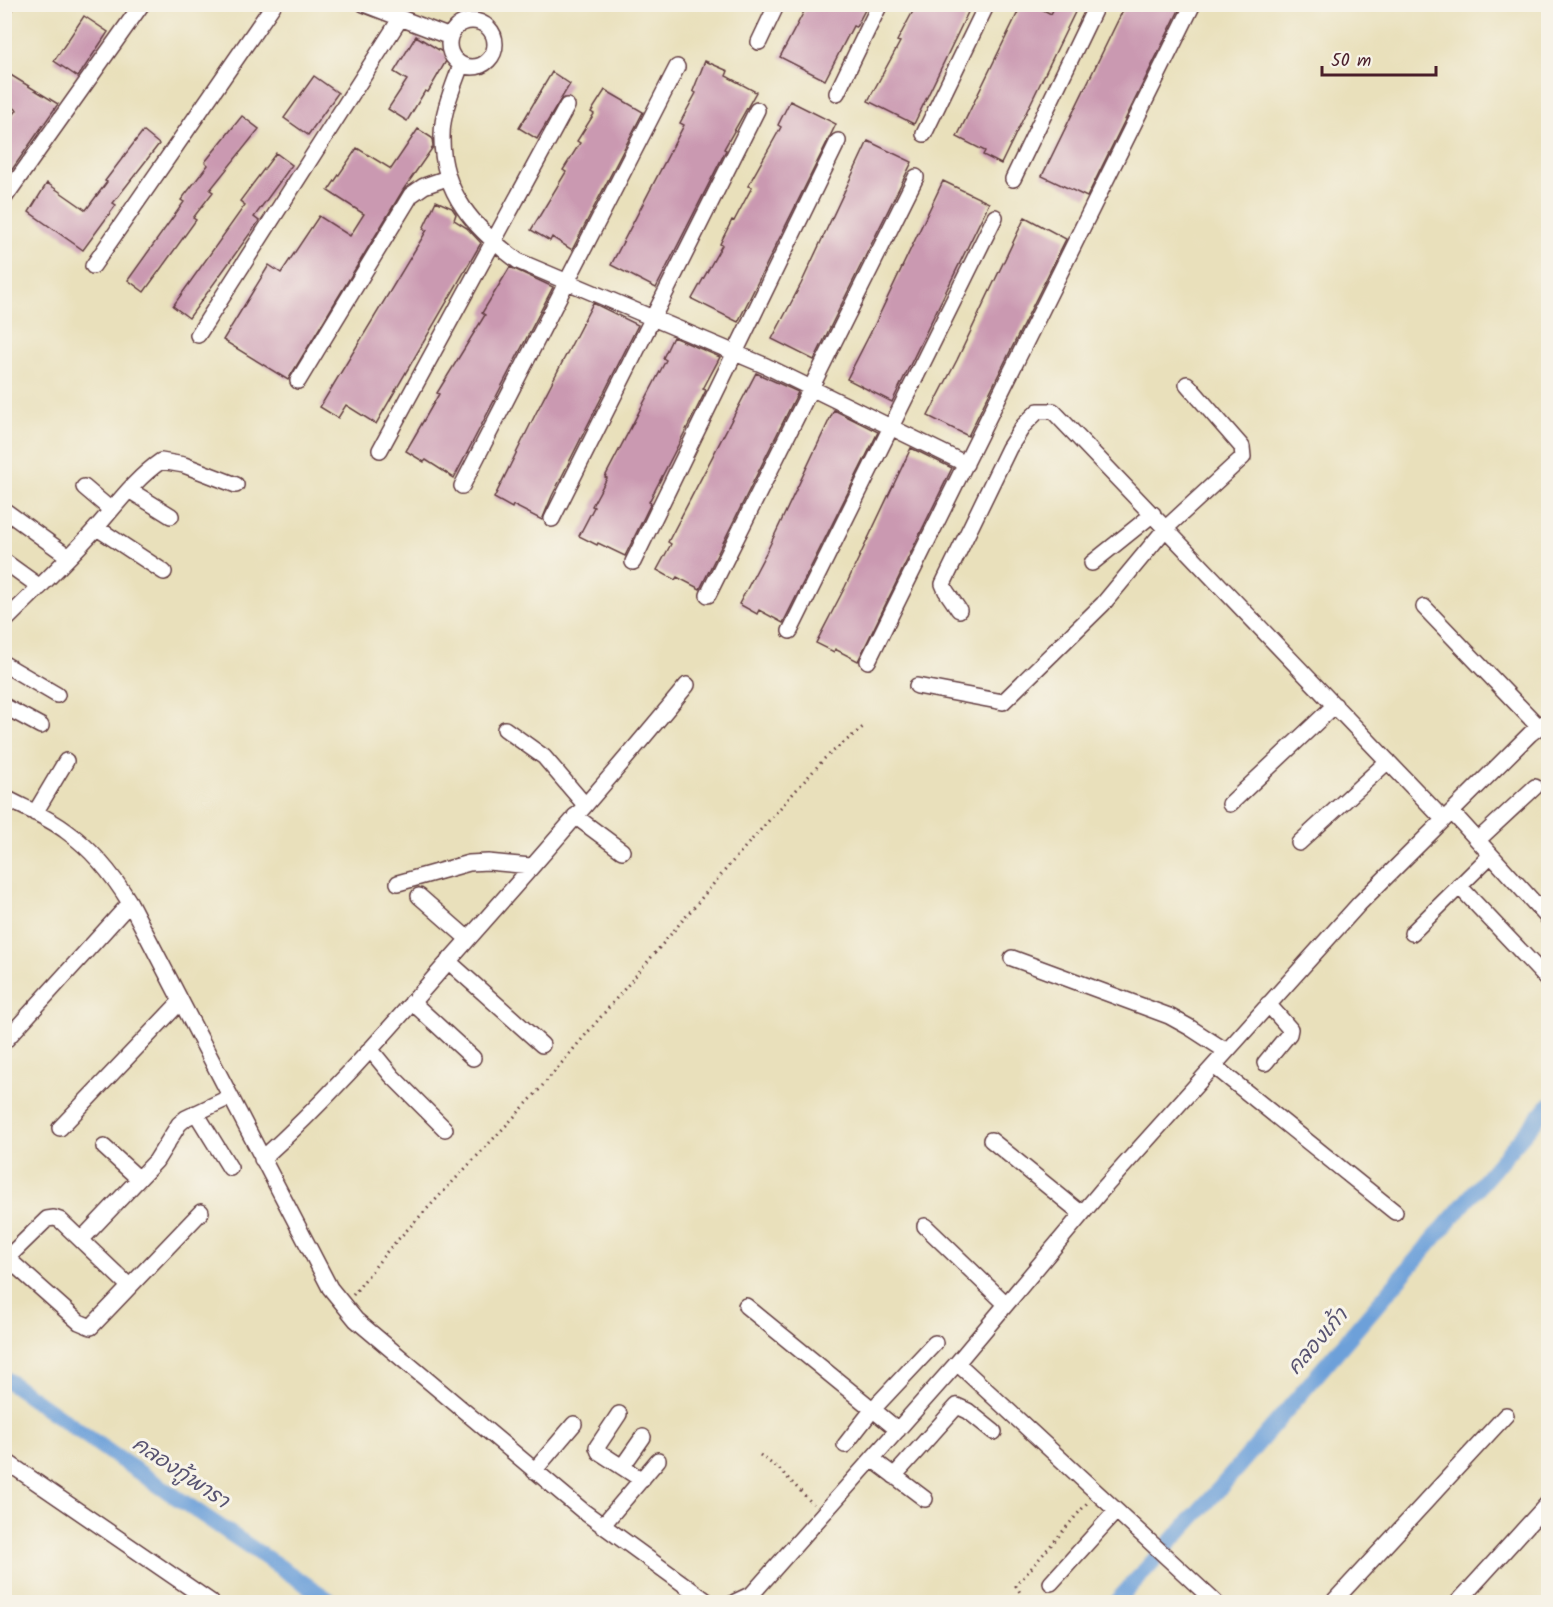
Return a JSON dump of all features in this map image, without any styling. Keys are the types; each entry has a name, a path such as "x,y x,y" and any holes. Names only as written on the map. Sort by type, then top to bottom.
{"street":[{"path":"5,197 142,4"},
{"path":"93,266 274,4"},
{"path":"364,4 450,36"},
{"path":"759,42 777,4"},
{"path":"837,93 880,4"},
{"path":"924,134 987,4"},
{"path":"1013,179 1097,4"},
{"path":"868,661 1192,4"},
{"path":"198,335 400,19"},
{"path":"473,21 487,26 495,38 494,52 484,65 476,68 460,65 450,52 450,36 459,25 473,21"},
{"path":"460,65 448,100 441,135 447,178 473,221 518,261 735,353 966,464"},
{"path":"462,486 677,67"},
{"path":"380,450 567,106"},
{"path":"552,519 758,110"},
{"path":"633,562 838,141"},
{"path":"708,595 916,177"},
{"path":"298,381 411,195 424,186 447,178"},
{"path":"790,631 995,217"},
{"path":"917,686 1003,702 1103,604 1166,528 1243,457 1242,447 1187,384"},
{"path":"959,610 943,584 1009,448 1024,425 1038,411 1053,411 1388,761 1478,840 1548,918"},
{"path":"7,616 40,587 97,528 129,490 161,461 184,465 236,485"},
{"path":"84,488 111,510"},
{"path":"129,490 171,516"},
{"path":"4,510 69,557"},
{"path":"1092,563 1153,514"},
{"path":"97,528 164,572"},
{"path":"4,561 40,587"},
{"path":"740,1602 752,1594 898,1430 1082,1214 1359,904 1530,734 1544,724 1424,606"},
{"path":"4,664 57,695"},
{"path":"262,1159 312,1112 370,1049 623,763 687,685"},
{"path":"1230,804 1335,705"},
{"path":"4,706 41,726"},
{"path":"505,729 544,757 580,811 622,851"},
{"path":"34,813 66,761"},
{"path":"1299,843 1388,761"},
{"path":"1478,840 1535,787"},
{"path":"4,797 65,830 95,855 114,877 130,903 330,1288 356,1320 534,1471 602,1526 702,1600"},
{"path":"1412,933 1491,855"},
{"path":"398,883 469,863 488,862 531,866"},
{"path":"1459,886 1548,980"},
{"path":"419,896 468,939"},
{"path":"4,1042 130,903"},
{"path":"1012,958 1168,1016 1226,1051"},
{"path":"448,961 542,1045"},
{"path":"60,1128 181,1001"},
{"path":"412,1002 473,1058"},
{"path":"1266,1063 1289,1034 1290,1029 1268,1004"},
{"path":"370,1049 392,1076 445,1129"},
{"path":"1214,1066 1395,1212"},
{"path":"81,1240 164,1150 179,1124 230,1097"},
{"path":"196,1113 230,1168"},
{"path":"991,1140 1082,1214"},
{"path":"104,1147 139,1179"},
{"path":"129,1286 60,1220 54,1218 47,1219 6,1260 86,1326 91,1327 201,1212"},
{"path":"925,1226 1006,1304"},
{"path":"746,1306 898,1430"},
{"path":"845,1445 873,1409 935,1343"},
{"path":"957,1363 1215,1602"},
{"path":"894,1476 957,1406 968,1411 994,1432"},
{"path":"619,1414 597,1447 599,1452 642,1480"},
{"path":"1333,1602 1506,1415"},
{"path":"534,1471 574,1424"},
{"path":"622,1467 643,1437"},
{"path":"872,1459 925,1499"},
{"path":"4,1460 212,1602"},
{"path":"602,1526 658,1460"},
{"path":"1458,1602 1548,1503"},
{"path":"1051,1583 1116,1511"}],"path":[{"path":"344,1305 389,1249 532,1098 738,855 825,758 862,727"},
{"path":"760,1455 780,1470 823,1514"},
{"path":"1026,1602 1016,1586 1096,1492"}],"building":[{"path":"808,4 868,4 856,27 853,26 825,80 780,57"},
{"path":"917,4 972,4 914,124 868,101 900,42 897,41"},
{"path":"1022,4 1032,4 1051,14 1056,4 1079,4 1001,164 983,155 985,151 957,137"},
{"path":"1126,4 1182,4 1087,197 1042,176"},
{"path":"84,16 108,32 78,77 54,61"},
{"path":"416,36 449,56 428,92 425,91 407,121 388,109 407,80 394,72"},
{"path":"705,61 728,71 726,76 756,92 724,149 726,150 656,288 611,265 684,125 680,123 696,93 693,91"},
{"path":"4,71 58,104 4,181 4,128 17,110 4,101"},
{"path":"552,72 570,84 537,139 519,128"},
{"path":"314,76 338,93 308,135 284,118"},
{"path":"605,90 643,112 572,250 552,237 550,241 531,230 566,172 563,170 580,143 577,141 594,114 591,112"},
{"path":"790,101 836,124 738,322 692,299 722,245 720,244 732,220 734,221 752,187 748,186 781,127 778,125"},
{"path":"242,116 259,129 210,190 213,192 193,218 196,220 144,292 128,280 184,202 181,200 208,165 205,162"},
{"path":"418,129 432,138 433,147 403,190 288,380 223,340 269,265 281,273 319,216 350,236 364,214 328,191 357,148 391,169"},
{"path":"143,131 159,144 113,203 116,205 83,250 29,212 47,183 86,210"},
{"path":"868,141 912,162 814,360 772,339 801,284"},
{"path":"276,153 292,165 254,217 259,221 189,318 173,306 245,205 240,201"},
{"path":"943,181 989,203 892,402 847,379"},
{"path":"436,201 452,208 456,214 454,220 467,228 481,243 376,424 346,405 338,418 320,407 427,230 423,229"},
{"path":"1025,217 1066,239 968,436 928,416"},
{"path":"510,267 553,287 454,478 426,460 424,462 406,451 439,394 437,393 485,315 482,313"},
{"path":"593,303 638,325 542,520 494,498"},
{"path":"673,337 720,357 625,556 579,536 607,478 605,477 666,360 663,358"},
{"path":"756,373 798,392 700,589 677,577 675,580 657,570 671,544 668,542"},
{"path":"834,410 878,432 783,623 759,610 757,614 739,604 768,549"},
{"path":"911,448 952,468 858,661 835,649 834,652 816,643"}],"waterway":[{"name":"คลองเก้า","path":"1116,1602 1219,1489 1548,1106"},
{"name":"คลองกู้พารา","path":"4,1378 112,1454 332,1602"}]}
